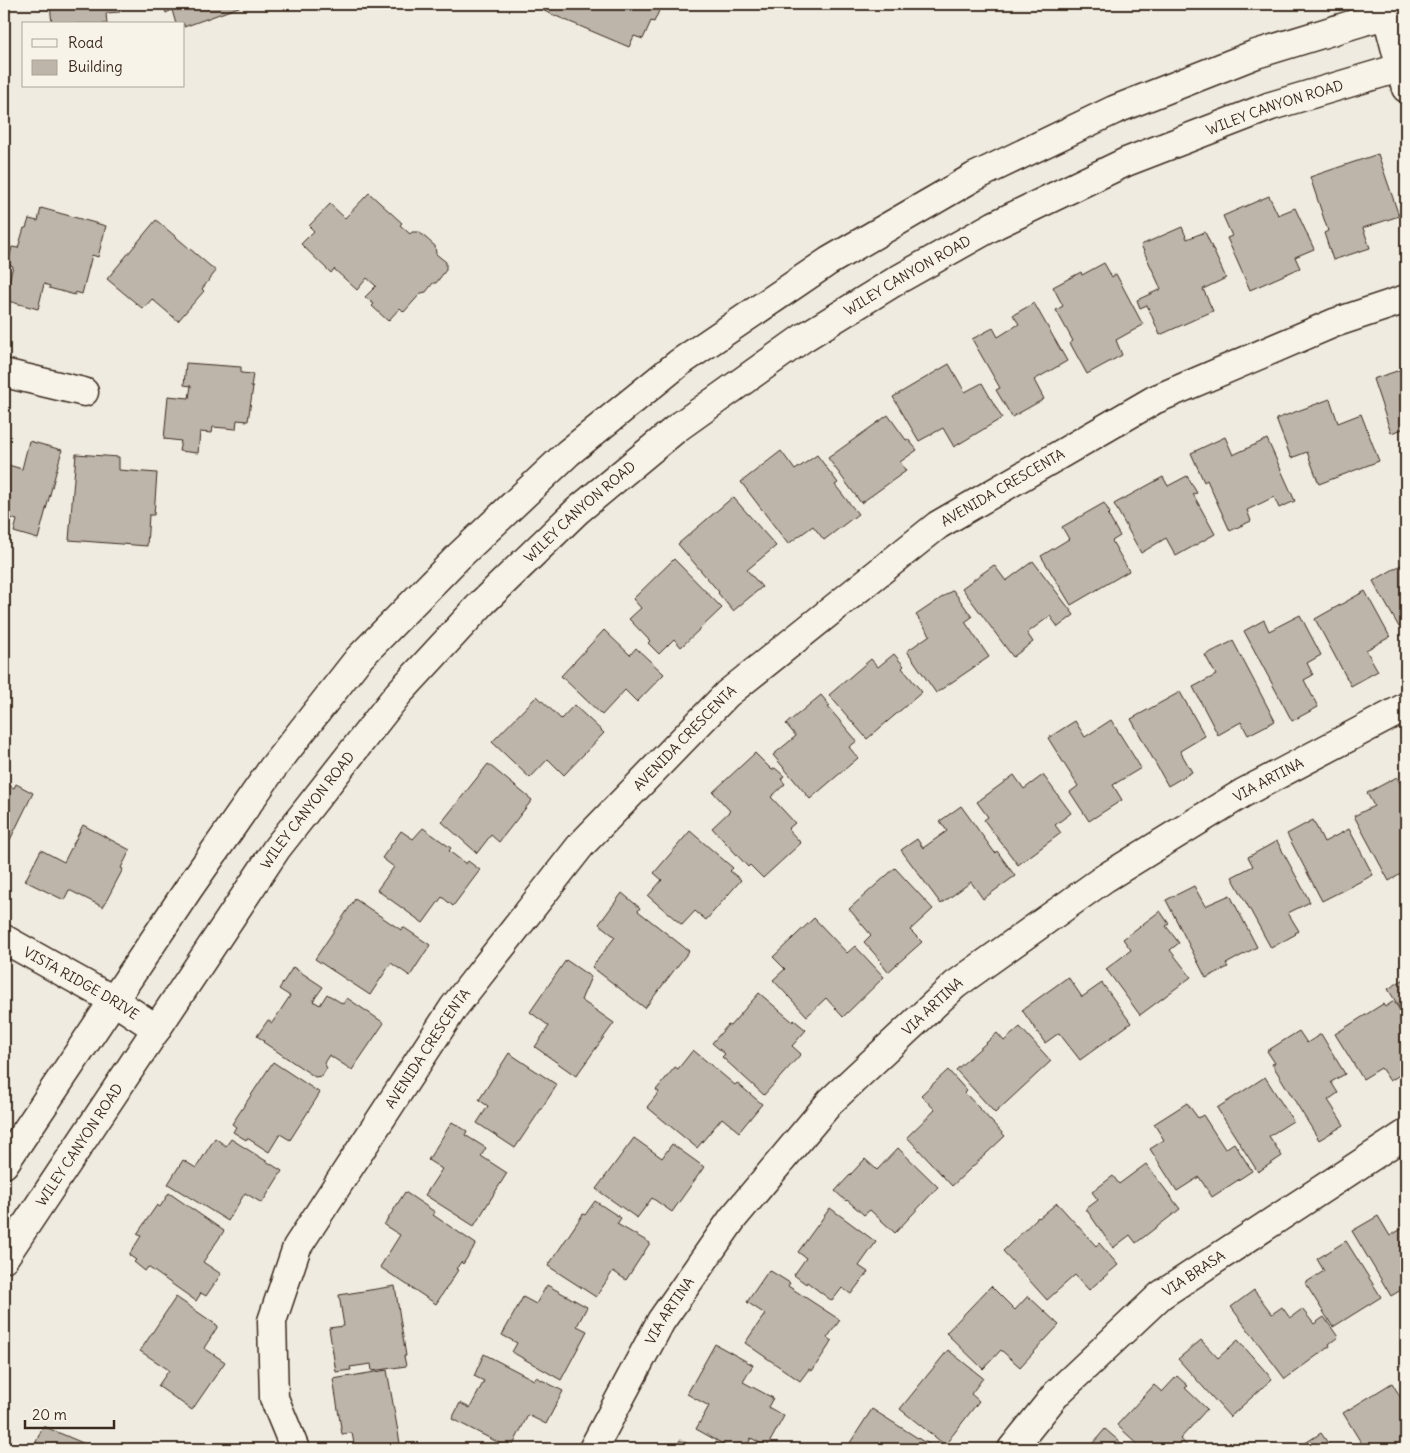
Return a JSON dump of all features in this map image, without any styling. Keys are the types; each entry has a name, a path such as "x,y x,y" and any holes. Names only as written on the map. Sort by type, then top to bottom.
{"main road":[{"path":"4,1164 113,1000 272,769 359,658 459,556 568,453 679,364 829,260 974,176 1114,110 1238,61 1396,14 1405,74"},
{"name":"WILEY CANYON ROAD","path":"4,1258 277,848 398,694 483,602 577,511 677,428 803,338 898,279 996,225 1126,162 1271,106 1405,74"},
{"name":"AVENIDA CRESCENTA","path":"295,1449 274,1398 272,1321 297,1246 454,1007 581,845 726,694 938,525 1154,400 1334,322 1406,299"},
{"path":"4,372 84,392"},
{"name":"VIA ARTINA","path":"594,1449 661,1321 732,1218 831,1101 955,985 1122,868 1243,793 1406,707"},
{"name":"VISTA RIDGE DRIVE","path":"4,939 113,1000 157,1029"},
{"name":"VIA BRASA","path":"1012,1449 1056,1393 1161,1295 1406,1134"}],"building":[{"path":"50,4 119,4 120,12 106,13 107,22 52,22"},
{"path":"163,4 247,4 185,27 185,22 175,22 172,10 166,13"},
{"path":"547,4 662,4 654,22 651,21 643,39 634,36 629,47 544,11"},
{"path":"1378,154 1399,216 1363,228 1370,248 1333,260 1324,233 1328,231 1310,177"},
{"path":"369,193 402,223 400,225 410,234 412,232 419,232 435,246 436,254 446,262 446,270 436,283 433,283 426,292 421,293 404,312 400,308 388,321 372,306 374,304 365,297 376,286 367,278 357,290 334,269 331,273 301,244 314,231 309,226 330,204 345,218"},
{"path":"1269,196 1278,215 1295,208 1314,249 1295,257 1300,268 1250,290 1227,238 1232,236 1223,216"},
{"path":"41,208 106,226 98,257 92,255 82,294 75,292 75,295 49,288 50,286 44,284 38,309 4,300 13,266 8,264 12,247 18,248 29,219 38,221"},
{"path":"156,220 216,271 202,289 204,291 178,321 152,299 143,309 107,279"},
{"path":"1182,227 1187,239 1205,232 1226,278 1203,289 1213,311 1160,335 1147,305 1140,308 1137,300 1161,289 1141,245"},
{"path":"1104,263 1112,277 1116,274 1143,325 1116,340 1122,355 1087,374 1070,343 1073,341 1056,310 1063,306 1053,287 1081,272 1082,275"},
{"path":"1034,303 1067,361 1034,380 1044,399 1012,417 996,390 1000,388 972,339 993,328 998,337 1019,324 1013,315"},
{"path":"186,363 241,367 241,373 253,374 248,421 237,420 236,429 213,427 212,433 200,432 198,453 179,451 181,441 164,439 168,396 189,398 191,386 184,385"},
{"path":"949,364 965,392 982,383 1002,418 954,447 943,428 919,441 893,397"},
{"path":"1406,368 1406,428 1391,433 1373,379"},
{"path":"1330,399 1338,423 1361,414 1379,461 1319,484 1307,452 1291,458 1276,419"},
{"path":"888,415 906,440 908,439 917,450 900,462 906,471 861,503 828,458"},
{"path":"1225,437 1233,455 1267,439 1295,501 1279,508 1274,497 1247,510 1251,521 1230,531 1207,480 1204,482 1191,453"},
{"path":"29,441 62,450 38,539 14,532 17,520 4,516 4,452 8,453 5,464 22,469"},
{"path":"781,451 795,470 817,455 838,483 835,485 858,514 824,540 813,526 788,544 741,482"},
{"path":"76,454 119,457 119,470 157,473 154,515 149,515 147,546 69,540"},
{"path":"1187,476 1197,493 1193,494 1215,534 1176,556 1166,538 1141,553 1114,504 1163,477 1168,486"},
{"path":"733,497 776,546 747,570 762,587 733,611 678,544"},
{"path":"1104,503 1110,513 1108,515 1120,536 1112,541 1129,571 1071,605 1041,556 1069,539 1062,527"},
{"path":"674,559 722,608 681,647 674,639 659,654 648,643 650,641 629,619 641,608 633,599"},
{"path":"1033,561 1074,615 1058,627 1050,616 1027,633 1033,642 1013,657 962,588 994,565 1006,581"},
{"path":"1406,562 1406,623 1399,627 1373,581"},
{"path":"953,590 972,617 965,622 989,657 936,693 907,651 930,635 916,615"},
{"path":"1365,591 1390,637 1366,650 1378,671 1351,686 1315,619"},
{"path":"1300,615 1321,655 1307,663 1313,675 1304,680 1318,707 1292,721 1244,631 1264,620 1269,631"},
{"path":"604,630 630,655 636,648 664,674 637,702 625,690 602,715 561,676"},
{"path":"1233,641 1275,721 1248,735 1241,722 1218,735 1193,687 1216,675 1205,655"},
{"path":"894,654 904,666 902,668 922,692 867,739 829,695 871,659 878,667"},
{"path":"1180,692 1205,736 1180,751 1192,772 1168,786 1131,719"},
{"path":"821,695 830,706 828,707 857,741 849,747 858,758 810,799 773,755 796,736 786,724"},
{"path":"537,696 561,719 574,705 604,733 564,775 548,759 530,778 492,742"},
{"path":"1111,720 1141,768 1113,785 1122,800 1089,821 1070,792 1078,786 1048,738 1075,721 1085,737"},
{"path":"755,753 772,770 775,768 784,776 781,779 785,784 771,797 795,823 788,829 801,843 763,878 750,865 748,867 712,828 730,811 713,792"},
{"path":"488,764 532,800 499,842 491,835 477,853 442,822"},
{"path":"1014,775 1024,789 1043,775 1071,813 1055,825 1061,833 1018,865 984,820 988,817 977,802"},
{"path":"1397,777 1406,794 1406,849 1403,851 1405,854 1401,856 1406,871 1389,881 1354,816 1374,806 1367,793"},
{"path":"4,783 14,788 16,784 33,793 4,852"},
{"path":"961,806 995,853 997,851 1015,876 983,899 971,882 941,904 901,850 917,839 923,848 947,831 940,821"},
{"path":"1313,820 1324,842 1349,829 1373,875 1322,901 1287,834"},
{"path":"83,825 130,850 121,868 123,869 103,907 69,890 64,900 25,881 41,850 64,862"},
{"path":"423,828 451,848 449,851 466,864 468,861 480,870 453,906 442,897 423,923 377,890 394,867 382,858 401,831 413,839"},
{"path":"690,831 733,868 730,871 741,880 706,920 695,911 682,925 648,896 662,880 654,873"},
{"path":"1277,841 1310,902 1288,913 1299,931 1271,948 1232,877 1253,866 1248,857"},
{"path":"895,868 933,909 910,930 922,942 888,972 864,942 871,935 849,909"},
{"path":"1194,886 1205,906 1230,895 1257,947 1226,964 1228,967 1206,978 1166,900"},
{"path":"622,893 640,908 638,911 689,951 645,1008 592,967 615,937 599,924"},
{"path":"355,899 401,930 403,927 430,945 410,976 391,963 370,995 315,959"},
{"path":"1160,911 1169,924 1166,926 1179,943 1170,950 1191,977 1140,1015 1106,969 1131,950 1123,939"},
{"path":"814,918 847,953 855,946 884,977 843,1017 826,998 807,1016 773,980 785,969 773,957"},
{"path":"566,960 591,977 581,1000 614,1023 576,1076 535,1047 549,1026 530,1012"},
{"path":"293,967 323,987 313,1001 320,1005 327,994 343,1004 347,998 384,1023 352,1070 329,1055 324,1063 327,1068 322,1076 315,1077 257,1036 268,1020 272,1023 290,996 279,989"},
{"path":"1068,977 1082,997 1102,983 1131,1023 1080,1060 1059,1033 1045,1043 1022,1010"},
{"path":"1406,978 1406,1018 1388,989"},
{"path":"759,993 793,1022 794,1020 806,1030 792,1046 801,1054 764,1095 722,1057 725,1054 712,1043"},
{"path":"1394,1001 1406,1020 1406,1071 1390,1081 1381,1068 1363,1079 1335,1034 1383,1004 1385,1007"},
{"path":"1020,1027 1051,1061 995,1113 956,1070 997,1033 1004,1041"},
{"path":"1299,1031 1307,1043 1321,1034 1345,1074 1331,1082 1338,1093 1328,1100 1344,1125 1319,1140 1272,1064 1275,1063 1267,1051"},
{"path":"693,1050 735,1085 737,1083 762,1104 739,1132 722,1118 697,1148 647,1107 659,1092 656,1090 675,1067 678,1069"},
{"path":"509,1053 557,1085 515,1148 477,1123 488,1106 479,1100"},
{"path":"273,1062 320,1093 290,1140 280,1134 269,1152 247,1138 246,1140 233,1132 236,1127 232,1124"},
{"path":"948,1070 967,1091 965,1093 1005,1136 952,1186 907,1137 935,1110 921,1095"},
{"path":"1265,1077 1293,1121 1269,1136 1282,1156 1258,1172 1217,1108"},
{"path":"1187,1103 1198,1118 1203,1115 1225,1149 1234,1143 1252,1171 1212,1197 1199,1177 1177,1191 1150,1149 1164,1140 1154,1124"},
{"path":"452,1122 467,1131 465,1135 486,1148 481,1156 507,1173 474,1226 425,1195 442,1169 428,1160"},
{"path":"215,1138 226,1146 231,1139 282,1171 262,1203 245,1193 228,1221 168,1184 183,1160 196,1168"},
{"path":"634,1138 662,1158 672,1144 704,1167 672,1212 652,1198 637,1218 596,1189"},
{"path":"898,1148 938,1187 895,1233 870,1210 864,1215 835,1191 865,1159 877,1170"},
{"path":"1146,1164 1180,1209 1136,1243 1130,1235 1113,1248 1086,1209 1098,1200 1092,1192 1113,1176 1119,1184"},
{"path":"405,1192 435,1212 433,1215 476,1244 463,1264 461,1262 456,1269 458,1270 436,1304 380,1267 400,1235 384,1225"},
{"path":"169,1193 224,1231 203,1262 221,1274 206,1296 201,1293 196,1301 148,1267 145,1271 129,1255 141,1236 137,1234 157,1205 160,1207"},
{"path":"595,1201 621,1218 617,1224 650,1243 626,1280 613,1271 596,1297 548,1266 583,1214 585,1215"},
{"path":"1057,1203 1096,1246 1099,1243 1118,1265 1089,1290 1075,1275 1047,1300 1003,1251 1038,1217"},
{"path":"830,1208 876,1242 859,1266 868,1272 851,1294 842,1288 832,1301 807,1282 806,1284 794,1275 806,1258 798,1252"},
{"path":"1378,1216 1390,1236 1406,1226 1406,1287 1391,1296 1352,1231"},
{"path":"1346,1241 1381,1297 1333,1327 1305,1283 1324,1271 1317,1259"},
{"path":"769,1270 790,1283 788,1286 840,1320 827,1338 832,1341 812,1371 809,1369 800,1381 745,1343 765,1314 747,1302"},
{"path":"547,1285 587,1307 577,1326 587,1331 561,1380 512,1352 517,1343 502,1335 523,1297 536,1304"},
{"path":"395,1286 406,1366 372,1371 371,1364 350,1367 351,1370 336,1372 329,1328 344,1326 339,1295"},
{"path":"991,1286 1015,1310 1028,1296 1059,1325 1020,1367 1001,1350 983,1369 946,1333"},
{"path":"1254,1290 1272,1314 1282,1307 1290,1318 1302,1309 1314,1324 1324,1317 1338,1337 1329,1344 1330,1346 1285,1379 1231,1307"},
{"path":"176,1297 218,1326 204,1348 225,1362 192,1410 158,1386 169,1370 140,1351"},
{"path":"1201,1340 1218,1358 1238,1340 1272,1379 1230,1417 1178,1359"},
{"path":"715,1344 753,1365 743,1382 773,1398 768,1407 784,1416 767,1447 751,1438 745,1449 732,1449 696,1429 709,1406 687,1394"},
{"path":"948,1350 983,1378 971,1394 979,1401 945,1445 900,1409"},
{"path":"484,1354 534,1380 536,1377 563,1391 546,1424 528,1415 511,1449 452,1419 460,1403 470,1408 484,1381 474,1376"},
{"path":"387,1370 400,1443 370,1449 355,1449 352,1433 342,1434 333,1379"},
{"path":"1177,1376 1188,1386 1185,1388 1207,1409 1180,1439 1191,1449 1143,1449 1117,1425 1154,1385 1162,1392"},
{"path":"1392,1383 1406,1406 1406,1428 1402,1430 1406,1437 1406,1444 1401,1447 1402,1449 1365,1449 1343,1413"},
{"path":"872,1409 924,1442 937,1449 846,1449"},
{"path":"43,1426 97,1449 33,1449"},
{"path":"1105,1429 1128,1449 1088,1449"},
{"path":"1321,1433 1332,1449 1296,1449"},
{"path":"680,1440 698,1449 675,1449"}]}
